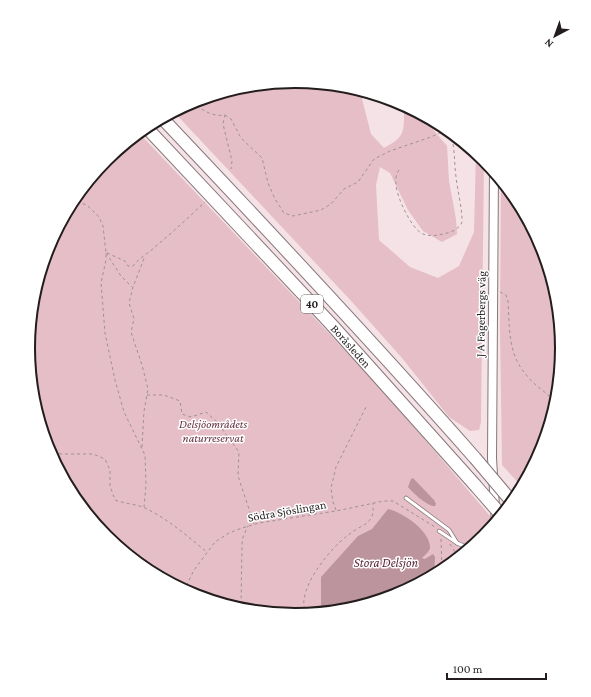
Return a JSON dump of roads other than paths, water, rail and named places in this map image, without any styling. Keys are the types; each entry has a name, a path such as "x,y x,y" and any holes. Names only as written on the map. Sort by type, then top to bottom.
{"highway":[{"name":"Boråsleden","path":"166,122 350,318 509,498"},
{"name":"Boråsleden","path":"151,132 331,324 498,512"}],"street":[{"name":"J A Fagerbergs väg","path":"494,180 492,458 495,515"}],"lane":[{"path":"406,498 449,530 456,543"},
{"path":"439,531 456,543 464,546"}],"water":[{"path":"413,478 434,500 436,504 435,506 425,502 408,487 411,479"},
{"name":"Stora Delsjön","path":"388,509 408,518 426,535 430,548 422,558 425,559 433,554 435,557 434,569 411,582 379,595 346,604 321,608 321,577 358,536 372,529"}],"park label":[{"name":"Delsjöområdets naturreservat","path":"213,431"}]}
